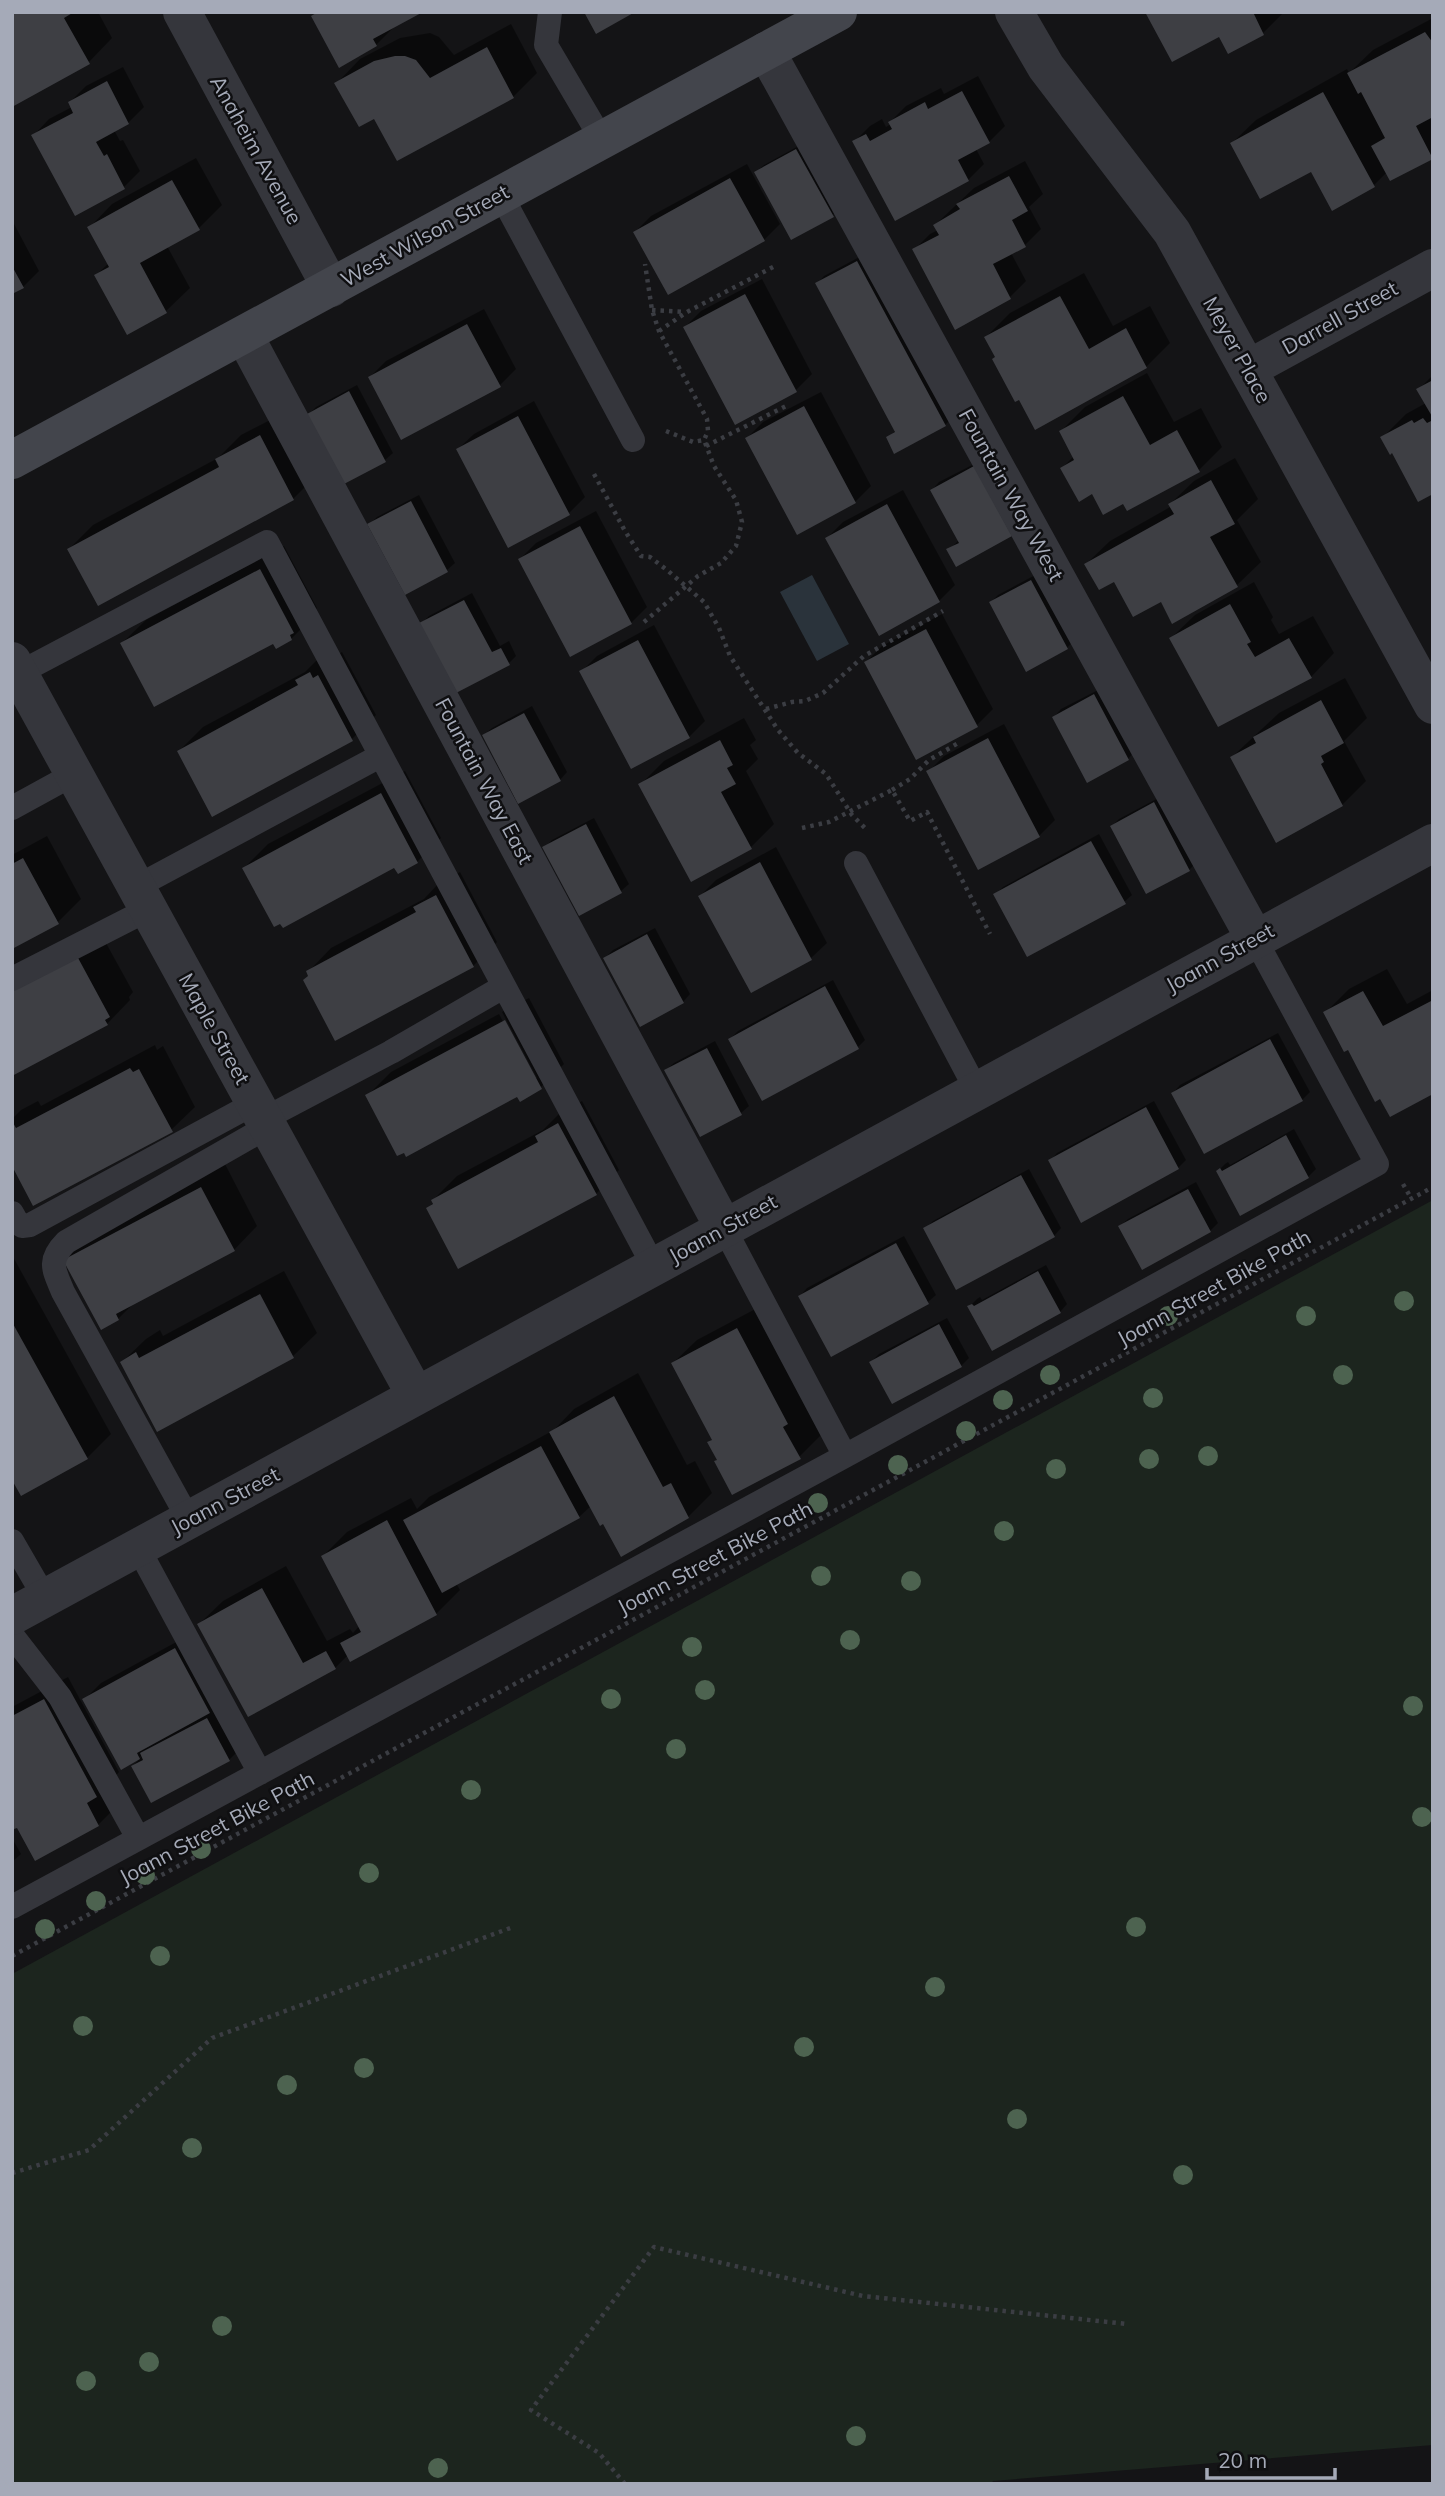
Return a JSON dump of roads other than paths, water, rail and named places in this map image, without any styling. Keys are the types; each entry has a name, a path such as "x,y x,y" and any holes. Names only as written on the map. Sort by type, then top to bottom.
{"street":[{"name":"Anaheim Avenue","path":"182,12 331,288"},
{"name":"West Wilson Street","path":"12,460 838,12"},
{"name":"Meyer Place","path":"1014,12 1046,67 1172,232 1433,705"},
{"name":"Fountain Way West","path":"766,51 1255,939"},
{"name":"Darrell Street","path":"1248,369 1433,268"},
{"name":"Fountain Way East","path":"244,335 724,1228"},
{"name":"Maple Street","path":"15,667 416,1396"},
{"name":"Joann Street","path":"29,1607 1433,843"}],"lane":[{"path":"550,12 546,45 602,140"},
{"path":"501,195 633,440"},
{"path":"15,667 267,542 654,1266"},
{"path":"12,979 380,756"},
{"path":"12,808 74,774"},
{"path":"856,863 977,1091"},
{"path":"12,1906 845,1456 1377,1164 1255,939"},
{"path":"12,1213 22,1226 30,1225 263,1116 391,1052 503,987"},
{"path":"188,1520 63,1293 53,1267 55,1253 66,1242 263,1116"},
{"path":"724,1228 845,1456"},
{"path":"12,1541 29,1607"},
{"path":"138,1548 260,1773"},
{"path":"12,1635 60,1698 138,1838"}]}
